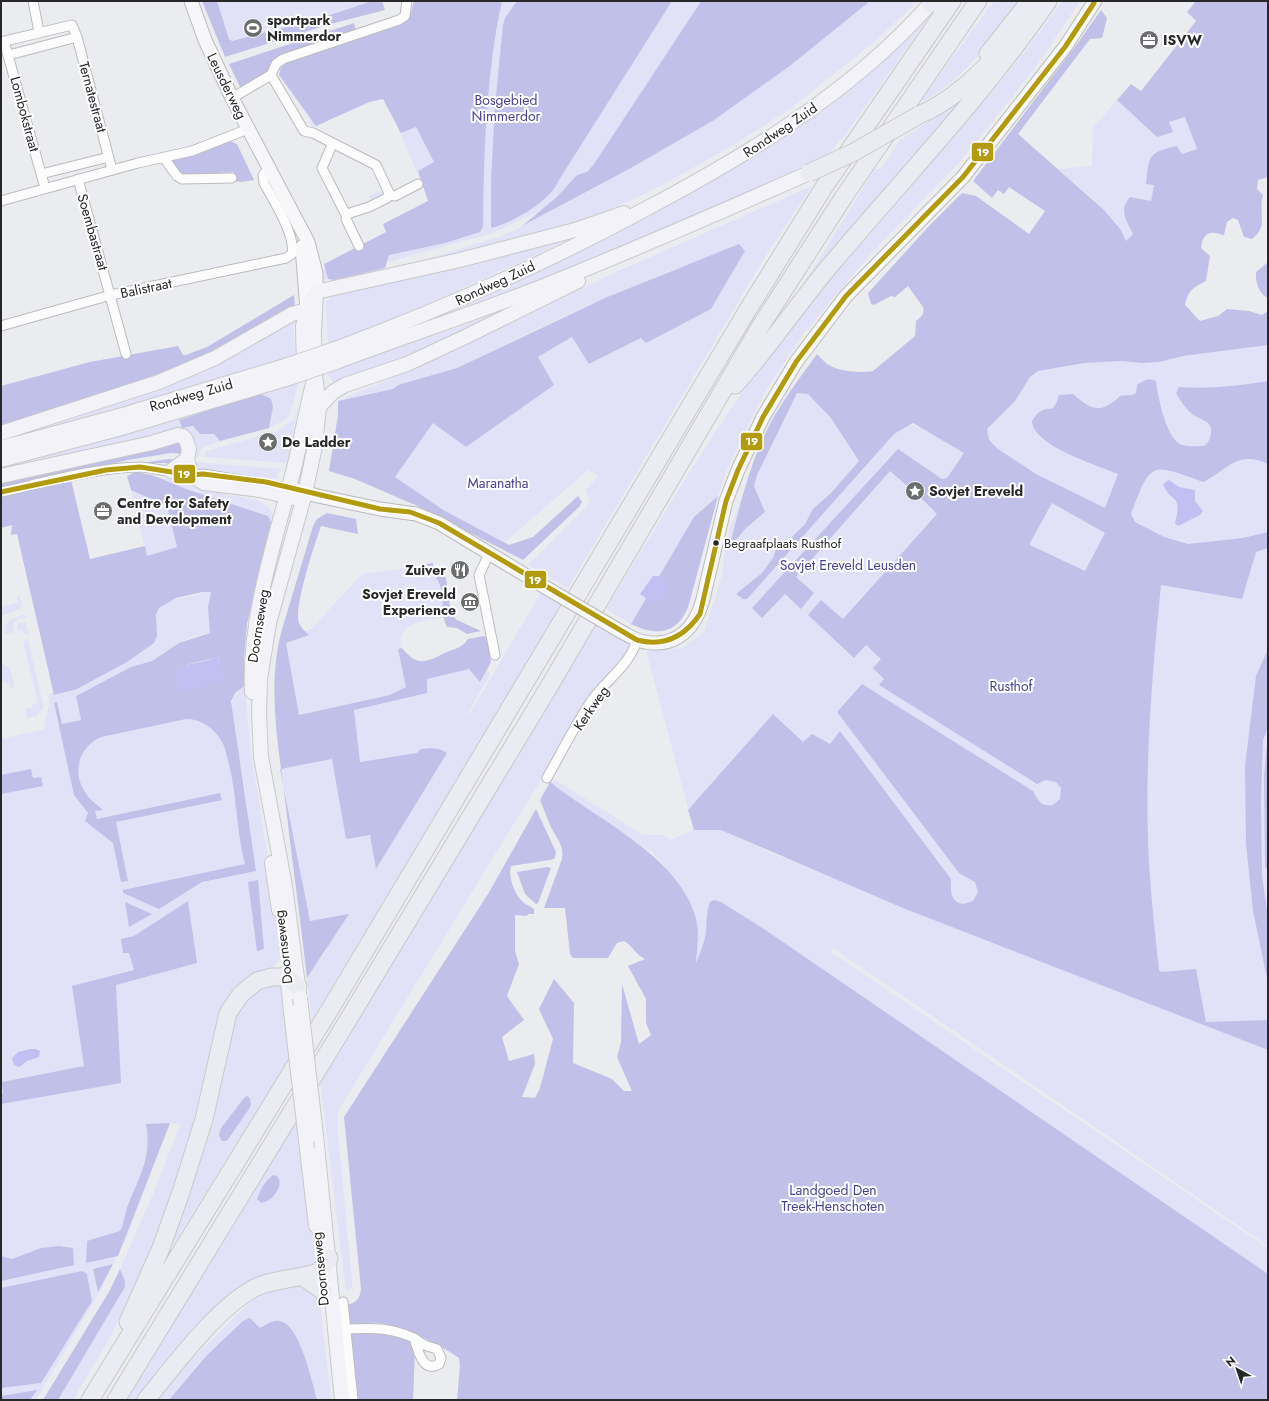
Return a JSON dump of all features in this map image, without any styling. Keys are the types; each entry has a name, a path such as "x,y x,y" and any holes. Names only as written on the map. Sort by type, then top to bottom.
{"highway":[{"path":"90,1400 332,1006 747,311 838,167 952,1"},
{"path":"116,1400 356,1008 714,407 760,327 843,198 978,1"},
{"path":"919,115 954,87 974,68 1011,28 1030,1"},
{"path":"809,173 861,149 919,115 936,108 993,60 1045,1"},
{"path":"714,407 753,365 821,276 990,81 1018,46 1048,1"},
{"path":"116,1358 130,1315 161,1248 181,1192 204,1119 228,1013 241,994 257,981 272,977 295,987"},
{"path":"146,1400 205,1331 239,1297 270,1282 302,1276 324,1264"},
{"path":"302,1276 323,1290"}],"main road":[{"name":"Rondweg Zuid","path":"335,355 555,256 658,203 731,162 803,116 876,57 932,2"},
{"name":"Rondweg Zuid","path":"1,460 118,429 335,355 464,316 631,251 809,173"},
{"path":"1,432 159,382 215,358 292,314 307,310 316,292 504,249 575,230 658,203"},
{"path":"319,407 337,390 407,364 465,337 575,282 631,251"},
{"name":"Leusderweg","path":"304,496 315,446 319,407 315,375 314,329 316,292"},
{"name":"Leusderweg","path":"307,310 314,329"},
{"name":"Leusderweg","path":"304,421 303,326 307,310"},
{"name":"Rondweg Zuid","path":"1,448 288,371"},
{"name":"Leusderweg","path":"288,492 315,375"},
{"path":"1,476 152,443 178,435 183,436 189,449 187,459 191,475 204,483 288,492 304,496"},
{"path":"171,471 187,459"},
{"name":"Doornseweg","path":"288,492 257,615 251,669 255,759 282,928 295,987 292,1012 307,1149 342,1400"},
{"name":"Doornseweg","path":"304,496 269,623 260,678 259,712 261,757 286,886 295,987 316,1135 324,1264 323,1290 336,1400"}],"street":[{"path":"3,41 39,32 33,1"},
{"name":"Leusderweg","path":"191,1 205,40 236,95 248,129 299,228 298,233 304,243 316,272 316,292"},
{"path":"236,95 271,75 276,64 283,58 399,20 404,16 406,1"},
{"path":"304,496 380,509 410,512 439,523 637,640 645,642 663,642 682,635 694,623 700,614 726,501 738,470 763,416 796,362 846,296 963,177 1066,47 1095,1"},
{"name":"Ternatestraat","path":"39,32 72,24 77,36 112,170"},
{"path":"9,55 77,36"},
{"name":"Lombokstraat","path":"3,41 9,55 45,188"},
{"path":"271,75 304,131 312,133 332,145 376,165 389,195"},
{"path":"1,201 78,179 208,146 248,129"},
{"path":"332,145 322,168 342,210 347,214"},
{"path":"41,174 109,157"},
{"path":"164,158 176,176 182,179 232,178"},
{"name":"Balistraat","path":"1,326 111,295 286,258 292,254 293,247 290,236 264,183 263,176 269,168"},
{"name":"Soembastraat","path":"78,179 126,354"},
{"path":"389,195 395,196 418,184"},
{"path":"347,214 382,202 389,195"},
{"path":"347,214 346,219 359,246"},
{"name":"Leusderweg","path":"304,243 307,310"},
{"path":"1,492 106,470 140,467 191,475"},
{"path":"490,552 479,575 495,655"},
{"name":"Kerkweg","path":"547,778 590,703 623,666 633,652 637,640"},
{"name":"Doornseweg","path":"343,1302 353,1400"},
{"path":"346,1329 386,1328 414,1338"}],"green space":[{"path":"202,1 217,1 229,39 232,41 321,18 372,1 382,1 385,10 327,25 225,57"},
{"name":"sportpark Nimmerdor","path":"217,1 372,1 321,18 232,41 229,39"},
{"name":"Bosgebied Nimmerdor","path":"414,1 918,1 874,42 790,109 732,146 645,194 573,225 520,239 427,259 502,236 517,229 631,168 714,120 581,191 493,233 323,280 322,270 432,207 384,96 312,128 308,115 407,52"},
{"path":"414,1 502,1 492,57 489,85 485,142 483,227 480,232 445,243 389,255 385,268 334,280 328,279 324,264 386,232 383,224 428,201 418,171 434,162 416,127 401,133 383,99 369,102 316,126 279,75 281,67 286,62 401,25 410,17"},
{"path":"517,1 672,1 555,188 548,196 530,210 510,221 492,228 491,180 495,106 503,25 505,18"},
{"path":"699,1 870,1 791,65 714,120 631,168 522,226 557,197 577,175 587,172 594,164 700,3"},
{"path":"994,1 1022,1 989,44 962,72 948,85 919,103"},
{"path":"1062,1 1080,1 1040,61 983,134 954,168 868,257 801,337 771,382 756,409 727,470 718,496 694,517 631,624 606,609 701,454 778,342 838,268 1002,80"},
{"name":"Rusthof","path":"1196,1 1268,1 1268,177 1258,180 1257,189 1263,195 1262,224 1257,234 1252,239 1244,237 1238,220 1233,218 1227,222 1224,235 1209,233 1206,235 1203,239 1201,248 1210,256 1206,281 1198,285 1189,293 1185,305 1200,321 1218,316 1227,309 1249,311 1262,315 1268,311 1268,345 1183,356 1159,362 1142,363 1122,361 1084,363 1038,371 1030,377 1015,401 987,429 989,440 998,449 1036,474 1105,508 1118,474 1068,454 1043,439 1035,430 1032,421 1038,413 1046,409 1053,408 1059,395 1073,394 1086,404 1095,408 1100,408 1105,407 1120,396 1136,393 1137,385 1144,381 1156,381 1164,417 1171,435 1182,445 1204,446 1210,437 1210,425 1191,413 1185,406 1176,393 1179,387 1224,387 1268,381 1268,464 1257,460 1240,460 1232,463 1203,482 1173,471 1155,471 1149,475 1143,484 1131,514 1135,522 1164,537 1188,544 1243,538 1268,532 1268,548 1256,552 1242,599 1161,585 1152,688 1148,757 1148,826 1153,916 1159,970 1161,972 1196,969 1206,1022 1268,1020 1268,1050 903,908 721,830 694,830 688,810 773,714 803,742 812,734 830,744 840,731 951,879 951,891 953,898 958,903 963,904 973,901 978,892 975,882 959,873 837,712 862,684 1033,791 1038,800 1043,804 1053,805 1060,799 1061,788 1056,782 1046,780 1037,784 879,685 884,679 873,668 881,659 866,645 854,658 808,615 821,600 843,619 937,514 922,499 921,492 916,485 906,485 890,471 796,577 814,593 801,609 785,594 762,618 752,608 898,449 942,479 947,478 964,453 913,423 894,434 747,599 743,599 736,594 762,573 773,558 776,549 789,540 805,524 813,509 831,493 859,461 831,418 808,394 797,393 757,475 754,486 765,512 746,528 729,548 746,483 760,445 779,409 817,354 824,362 845,371 873,371 915,336 916,321 922,315 923,307 908,286 895,297 891,296 874,305 871,304 868,293 930,225 962,193 976,196 1029,234 1045,211 1009,187 1004,194 998,190 992,198 973,181 1101,10 1107,18 1102,38 1090,39 1018,134 1104,210 1121,230 1126,241 1133,234 1125,216 1124,211 1126,202 1130,197 1151,201 1154,185 1146,184 1151,157 1167,148 1177,146 1182,154 1197,149 1185,117 1169,122 1173,132 1157,137 1117,100 1131,84 1141,91 1196,21 1187,12","holes":["1052,503 1105,533 1085,571 1030,545"]},
{"path":"936,7 846,134 829,153 770,183 584,262 448,315 398,332 639,219 894,49"},
{"path":"354,23 356,31 283,55 268,74 241,89 229,64"},
{"path":"972,90 783,317 875,169 881,169 899,141 943,112"},
{"path":"1117,100 1157,137 1172,132 1169,122 1186,116 1197,149 1182,154 1177,146 1155,152 1146,184 1154,185 1151,201 1130,197 1125,207 1124,211 1126,220 1133,234 1127,241 1113,220 1058,169 1092,166 1093,128"},
{"path":"230,141 237,144 254,180 242,182 234,181 234,172 181,175 172,162 174,159 201,153"},
{"name":"Maranatha","path":"812,186 762,262 568,588 528,565 588,505 590,500 585,490 599,476 588,470 504,543 445,511 395,477 433,423 554,385 538,357 573,337 590,364 642,338 711,309 745,251 677,268 573,312 457,368 398,385 393,389 338,401 446,355 607,276"},
{"path":"382,190 385,197 372,203 369,196"},
{"path":"582,233 433,301 343,340 328,344 326,301 329,300 329,296"},
{"path":"739,244 745,251 711,309 646,343 641,338 589,364 572,337 538,357 554,385 466,447 433,423 395,477 445,511 509,545 533,537 578,496 582,502 579,507 523,560 422,508 355,479 329,471 338,415 338,401 393,389 398,385 457,368 605,298"},
{"path":"1268,262 1268,298 1260,291 1257,284 1256,272"},
{"path":"294,295 295,307 178,371 1,429 1,386 90,362 178,346 183,355 186,355 207,347"},
{"path":"525,301 465,334 335,385 328,375 328,371 458,327"},
{"path":"293,319 295,355 275,364 1,443 1,435"},
{"path":"1268,344 1268,681 1251,775 1268,943 1268,1246 833,948 831,952 1268,1248 1268,1400 522,1400 695,930 684,890 653,853 612,825 598,821 548,789 554,779 643,835 664,835 670,840 694,830 646,651 682,648 704,632 721,579 729,531 771,418 804,371 862,417 973,436 1035,370 1081,362","holes":["721,830 856,886 774,854"]},
{"path":"299,381 290,413 286,419 269,428 273,407 259,393"},
{"path":"259,393 271,399 273,407 269,428 220,441 214,434 200,434 193,426 182,428 179,420"},
{"path":"299,402 287,463 204,457 206,451 278,431 294,419"},
{"path":"179,420 182,428 193,427 200,434 214,434 220,441 202,448 198,457 193,456 195,447 190,434 1,469"},
{"path":"175,440 182,444 183,454 171,453 128,460 1,489 1,481"},
{"path":"168,459 182,460 173,466 166,463 142,463"},
{"path":"193,462 282,469 276,475 278,478 266,480 196,470"},
{"path":"136,472 152,475 189,490 268,516 271,522 247,624 244,659 245,686 236,692 231,701 256,871 202,882 159,909 123,893 123,890 245,864 231,773 222,742 206,725 196,720 186,719 101,737 87,747 79,762 79,778 82,787 89,797 103,810 95,811 97,819 220,793 222,800 116,822 128,881 121,882 113,843 85,821 88,813 74,795 54,703 57,702 62,724 81,720 76,696 131,667 152,661 179,643 210,633 208,607 211,592 202,592 176,598 159,608 156,615 157,636 154,643 127,662 77,689 54,695 17,534 11,535 12,525 1,528 1,495 71,480 90,559 145,546 147,556 177,547 167,506 131,490 127,476","holes":["219,657 223,681 176,670 189,664"]},
{"path":"152,475 224,494 258,500 269,507 273,514 274,522 271,522 268,516 189,490"},
{"path":"131,490 167,506 177,547 147,556"},
{"path":"718,496 685,614 679,622 666,630 650,631 631,624 694,517"},
{"path":"327,513 356,519 358,534 321,526 310,560 299,604 298,616 300,625 309,635 286,643 299,715 390,695 406,687 398,649 402,648 413,659 423,661 458,648 468,639 484,636 487,638 491,662 480,682 469,669 427,679 427,693 354,710 360,762 417,753 421,749 431,748 447,753 376,869 370,835 346,839 332,759 281,769 274,692 277,652 281,633 313,526 317,519"},
{"path":"433,563 433,566 437,566 446,578 451,614 457,620 481,631 467,634 457,628 447,627 443,614 443,599 440,586 426,564"},
{"path":"430,565 445,586 450,617 427,620 409,626 404,632 401,640 401,651 404,665 480,651 490,675 467,715 470,713 542,591 563,603 312,1020 307,978 326,951 313,921 310,921 280,768 282,768 282,640 311,629 362,574"},
{"path":"211,592 208,607 210,633 197,635 179,643 152,661 131,667 76,696 81,720 62,724 57,702 54,703 58,726 228,713 250,821 231,709 235,696 245,686 250,744 277,916 281,957 272,969 249,979 191,1136 168,1211 137,1284 108,1341 73,1400 58,1400 125,1287 125,1281 120,1269 153,1194 180,1125 170,1123 125,1242 123,1243 98,1295 36,1400 1,1400 1,739 45,729 45,720 49,705 48,694 54,693 54,695 77,689 127,662 156,640 156,618 160,607 172,600 200,593","holes":["254,857 264,949 263,949"]},
{"path":"17,596 19,596 22,605 20,609 1,616 1,607 18,603"},
{"path":"25,614 26,619 20,618 13,623 14,632 5,634 6,625 10,620"},
{"path":"20,622 26,623 29,634 26,635 21,630 17,631 17,626"},
{"path":"598,622 628,641 629,652 548,768 338,1111 337,1121 352,1281 352,1287 346,1292 320,1081"},
{"path":"28,640 44,708 36,716 27,718 25,709 33,708 32,704 38,703 23,641"},
{"path":"1268,649 1268,727 1263,740 1261,802 1262,876 1268,916 1268,983 1253,911 1246,844 1245,766 1256,676"},
{"path":"1,662 10,668 14,685 11,689 10,683 7,684 4,681 1,684"},
{"path":"1268,697 1268,914 1258,849 1258,748"},
{"path":"1268,733 1268,870 1265,867 1264,776"},
{"path":"31,769 33,778 41,777 43,786 1,794 1,775"},
{"name":"Landgoed Den Treek-Henschoten","path":"550,782 636,842 657,860 675,879 689,900 697,923 698,938 696,963 705,939 707,913 710,902 714,900 721,902 764,929 1268,1274 1268,1400 457,1400 460,1365 459,1358 452,1353 408,1331 387,1324 350,1324 348,1305 357,1300 361,1289 344,1117 488,894 536,809 556,852 555,858 550,860 511,866 510,870 514,890 525,904 534,909 534,914 528,914 527,916 515,915 515,951 519,964 507,996 524,1020 502,1037 509,1061 534,1054 535,1064 522,1097 535,1098 540,1088 553,1039 539,1009 554,979 574,1003 573,1063 612,1079 624,1091 632,1091 617,1057 621,1042 622,984 639,1044 651,1035 646,1023 646,999 628,966 645,959 624,941 617,943 608,958 573,958 570,954 565,908 544,908 562,859 560,842 551,827 540,800"},
{"path":"283,785 310,921 349,914 307,978 301,931"},
{"path":"547,867 551,868 538,903 536,904 525,894 517,872"},
{"path":"258,880 264,949 257,951 248,882"},
{"path":"188,901 197,963 116,985 121,1083 1,1104 1,1094 3,1093 2,1082 84,1066 72,986 134,970 129,953 123,953 121,939 134,936"},
{"path":"125,902 152,914 129,927"},
{"path":"281,985 284,991 292,1053 152,1279 232,1012 261,986"},
{"path":"247,1096 250,1098 251,1105 249,1109 229,1138 226,1141 222,1141 219,1135 221,1128"},
{"path":"299,1114 317,1270 262,1281 139,1400 121,1400"},
{"path":"170,1123 118,1256 86,1263 87,1241 120,1231 121,1229 127,1208 146,1158 146,1124"},
{"path":"273,1175 277,1176 279,1180 278,1189 273,1197 261,1203 257,1199 260,1192 265,1183"},
{"path":"59,1246 73,1248 74,1265 1,1281 1,1256 12,1259 41,1248"},
{"path":"113,1264 98,1292 93,1269"},
{"path":"120,1269 125,1281 125,1287 58,1400 43,1400 110,1290"},
{"path":"82,1271 87,1274 92,1301 41,1383 1,1388 1,1288"},
{"path":"318,1285 331,1400 189,1400 243,1321 207,1355 169,1400 156,1400 193,1358 249,1303 264,1294 282,1289"},
{"path":"250,1318 260,1328 271,1322 277,1321 283,1322 289,1327 295,1335 305,1357 317,1400 169,1400 207,1355 243,1321"},
{"path":"351,1332 379,1332 407,1338 415,1351 413,1400 355,1400"},
{"path":"37,1390 30,1400 1,1400 1,1396"}],"shaded area":[{"path":"1169,480 1179,487 1195,490 1195,501 1203,511 1200,515 1178,526 1175,523 1178,507 1177,503 1169,495 1163,484"},
{"path":"653,576 664,576 668,586 666,597 658,601 650,600 640,594"},
{"path":"218,656 222,668 223,681 178,693 176,670 186,665 213,659"},
{"path":"30,1049 40,1051 39,1057 27,1061 19,1067 14,1065 12,1058 18,1052"}],"transit line":[{"name":"19","path":"1,492 106,470 140,467 191,475 203,474 266,482 380,509 410,512 439,523 637,640 656,642 673,638 688,628 700,614 726,501 738,470 763,417 796,362 846,296 963,177 1065,47 1094,3"}],"place":[{"name":"sportpark Nimmerdor","path":"253,28"},
{"name":"ISVW","path":"1149,40"},
{"name":"De Ladder","path":"268,442"},
{"name":"Sovjet Ereveld","path":"915,491"},
{"name":"Centre for Safety and Development","path":"103,511"},
{"name":"Begraafplaats Rusthof","path":"716,543"},
{"name":"Zuiver","path":"460,570"},
{"name":"Sovjet Ereveld Experience","path":"470,602"}],"park label":[{"name":"Sovjet Ereveld Leusden","path":"848,565"}]}
